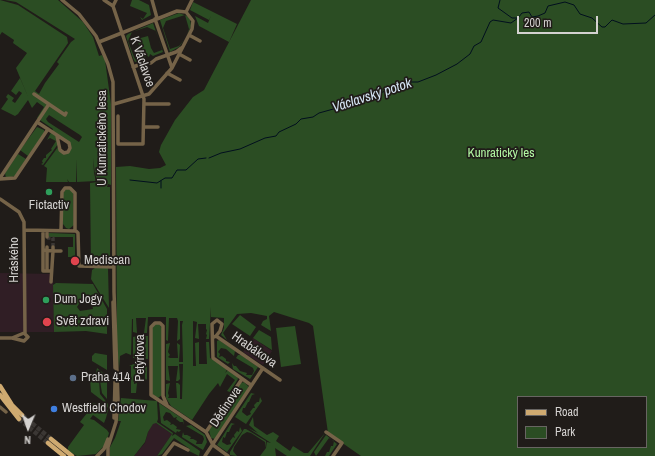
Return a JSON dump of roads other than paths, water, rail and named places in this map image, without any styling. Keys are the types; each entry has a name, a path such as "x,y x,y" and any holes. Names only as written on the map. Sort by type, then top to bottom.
{"main road":[{"path":"0,386 20,417 0,395"},
{"path":"64,456 49,441 72,456"}],"street":[{"name":"U Kunratického lesa","path":"62,0 81,16 99,42 110,71 114,104 113,354 116,388 114,419 106,446 97,456"},
{"path":"104,0 113,6 116,0"},
{"path":"152,0 156,19 172,68"},
{"path":"186,12 192,0"},
{"name":"K Václavce","path":"113,6 143,97 144,144 118,144 118,116"},
{"path":"99,42 177,11 186,12 190,16 193,23 189,35 172,68 149,94 143,97 114,104"},
{"path":"189,35 200,41"},
{"path":"133,67 144,63 151,63 156,59 180,49 184,44"},
{"path":"179,54 190,60"},
{"path":"167,73 180,80"},
{"path":"34,94 65,115 66,113"},
{"path":"0,178 49,104"},
{"path":"144,104 168,104"},
{"path":"37,122 70,145 68,152 64,153 60,150 57,136"},
{"path":"144,126 158,127"},
{"path":"0,178 14,178 48,129"},
{"path":"61,230 62,192 65,188 70,188 75,193 75,230 78,233 79,266 114,267"},
{"name":"Hráského","path":"0,199 22,215 25,230 22,340 26,341 28,336 23,334"},
{"path":"25,230 75,230"},
{"path":"46,234 46,249 51,282"},
{"path":"46,249 61,251"},
{"path":"46,249 43,271 49,272 53,272 53,249"},
{"path":"47,257 53,257"},
{"name":"U Kunratického lesa","path":"108,456 108,447 116,422 118,399 114,292"},
{"name":"Petýrkova","path":"167,405 163,396 163,326 160,323 155,323 151,327 151,394 156,399 206,432"},
{"path":"12,338 23,334"},
{"name":"Hrabákova","path":"251,385 213,358 215,337 280,380"},
{"path":"0,338 22,340"},
{"name":"Dědinova","path":"205,456 262,368"},
{"name":"Dědinova","path":"206,432 242,379"},
{"name":"Petýrkova","path":"156,399 163,396"},
{"path":"1,407 6,412"},
{"path":"206,432 212,445 228,456"},
{"path":"326,432 342,443 333,456"},
{"path":"164,456 174,443 188,450"}],"waterway":[{"path":"500,0 498,8 512,18 518,18 522,13 529,12 532,17 538,16 545,13 548,6 565,2 574,5 580,14 592,18 602,27 605,27 612,20 623,24 646,23 655,15"},
{"name":"Václavský potok","path":"209,158 221,153 240,149 265,138 276,136 279,132 296,124 301,119 313,117 319,113 355,103 408,82 418,82 436,75 457,64 470,54 474,46 481,42 490,22 493,20 511,23 518,18"},
{"name":"Václavský potok","path":"130,180 157,183 165,178 172,178 177,170 186,170 198,159 206,158"},
{"name":"Václavský potok","path":"161,181 161,188"}],"tunnel":[{"path":"47,238 53,238 53,247"},
{"path":"22,415 51,439"},
{"path":"19,419 48,443"}],"place":[{"name":"Fictactiv","path":"49,192"},
{"name":"Mediscan","path":"75,261"},
{"name":"Dum Jogy","path":"46,300"},
{"name":"Svēt zdravi","path":"47,322"},
{"name":"Praha 414","path":"73,378"},
{"name":"Westfield Chodov","path":"54,409"}],"park label":[{"name":"Kunratický les","path":"501,154"}]}
